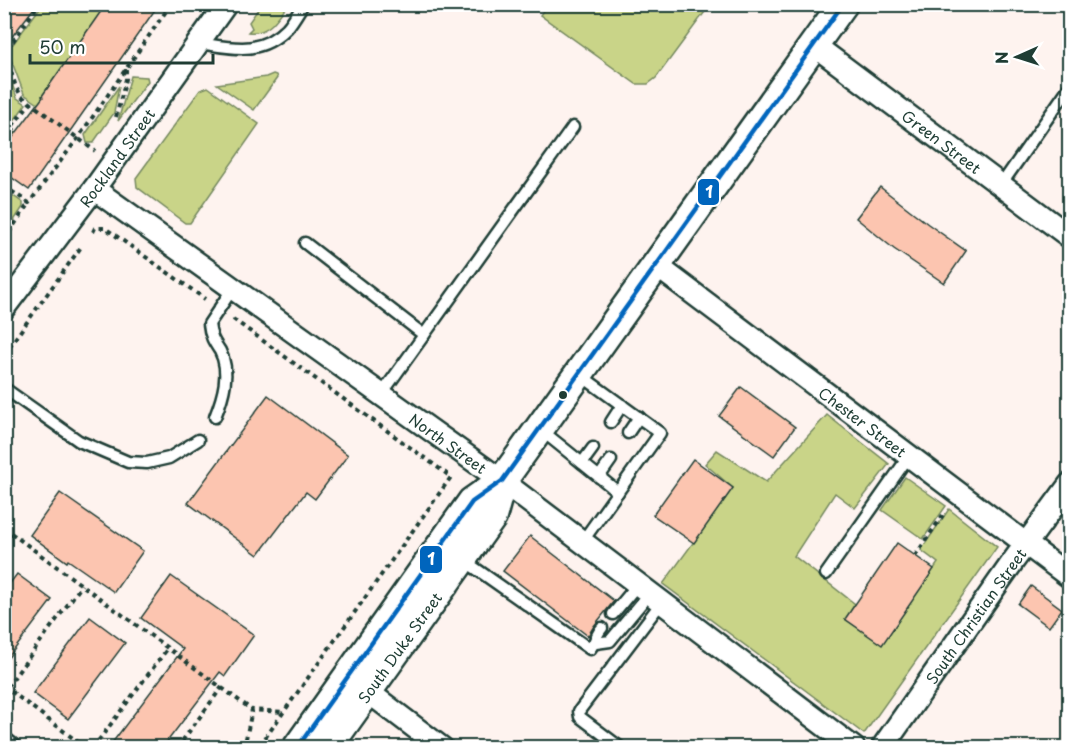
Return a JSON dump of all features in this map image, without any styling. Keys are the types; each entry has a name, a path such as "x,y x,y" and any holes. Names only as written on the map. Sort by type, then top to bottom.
{"main road":[{"name":"South Duke Street","path":"297,747 472,502 502,481 843,4"},
{"name":"South Duke Street","path":"327,747 492,517 502,481"}],"street":[{"name":"Rockland Street","path":"4,309 94,189 226,4"},
{"name":"Green Street","path":"814,45 1070,237"},
{"name":"North Street","path":"94,189 502,481 854,747"},
{"name":"Chester Street","path":"657,266 1070,577"},
{"name":"South Christian Street","path":"882,747 1070,484"},
{"path":"367,691 442,747"},
{"path":"4,744 9,747"}],"lane":[{"path":"199,43 244,49 268,44 287,27 303,4"},
{"path":"1001,186 1070,86"},
{"path":"381,395 573,128"},
{"path":"305,243 424,335"},
{"path":"215,417 222,401 225,382 224,362 214,343 209,324 233,288"},
{"path":"579,374 660,433 582,542"},
{"path":"4,388 79,441 128,462 147,463 169,458 198,440"},
{"path":"611,422 622,405"},
{"path":"628,433 639,417"},
{"path":"539,429 618,492"},
{"path":"582,463 593,448"},
{"path":"826,574 909,456"},
{"path":"599,477 611,460"},
{"path":"462,558 593,646 610,642 650,594"},
{"path":"614,614 650,594"},
{"path":"621,747 580,717 579,711 650,594"},
{"path":"593,646 602,628"}],"path":[{"path":"4,43 13,41 39,4"},
{"path":"4,240 171,4"},
{"path":"4,56 21,96 112,164"},
{"path":"116,118 126,79 126,69"},
{"path":"7,133 30,103"},
{"path":"11,129 17,131"},
{"path":"94,150 99,142"},
{"path":"4,186 30,203"},
{"path":"4,354 95,228 105,228 451,477 258,747"},
{"path":"915,556 958,493"},
{"path":"4,528 252,710 284,712"},
{"path":"82,585 6,687 86,747"},
{"path":"93,747 168,648"},
{"path":"177,747 222,687"},
{"path":"244,747 252,710"}],"green space":[{"path":"42,5 106,5 42,96 48,101 44,108 24,94 9,54 5,51 5,46 13,44"},
{"path":"261,5 287,5 271,25 261,31 248,32 252,28 249,22"},
{"path":"547,5 710,5 656,78 648,84 636,84 540,15"},
{"path":"4,61 17,98 26,104 5,133 8,136 12,131 16,133 5,149"},
{"path":"273,74 277,78 254,110 217,84 266,77"},
{"path":"131,76 147,77 148,81 118,121"},
{"path":"119,86 114,113 93,143 87,143 85,135"},
{"path":"208,87 259,124 190,223 185,223 137,187 136,178 200,90"},
{"path":"5,190 23,203 23,207 5,234"},
{"path":"827,415 889,464 855,508 835,493 794,556 855,604 845,619 882,644 938,563 921,550 949,509 997,547 864,734 663,584 733,488 705,464 717,450 766,482"},
{"path":"905,477 946,506 923,539 882,510"}],"building":[{"path":"4,4 37,4 4,47"},
{"path":"106,4 159,4 29,190 4,172 4,149 43,97"},
{"path":"880,187 966,251 944,283 894,249 856,218"},
{"path":"741,387 795,427 774,456 719,416"},
{"path":"268,395 348,455 315,499 306,492 258,555 188,503"},
{"path":"693,459 733,488 694,543 653,515"},
{"path":"60,493 143,551 114,592 30,535"},
{"path":"530,536 614,601 588,636 503,571"},
{"path":"897,543 934,569 882,645 845,619"},
{"path":"17,574 52,600 4,663 4,591"},
{"path":"171,576 254,635 225,676 220,672 163,747 109,747 183,649 141,618"},
{"path":"1031,586 1062,609 1049,627 1018,604"},
{"path":"90,617 125,643 68,719 33,693"}],"transit line":[{"name":"1","path":"297,748 472,502 502,481 843,4"}]}
